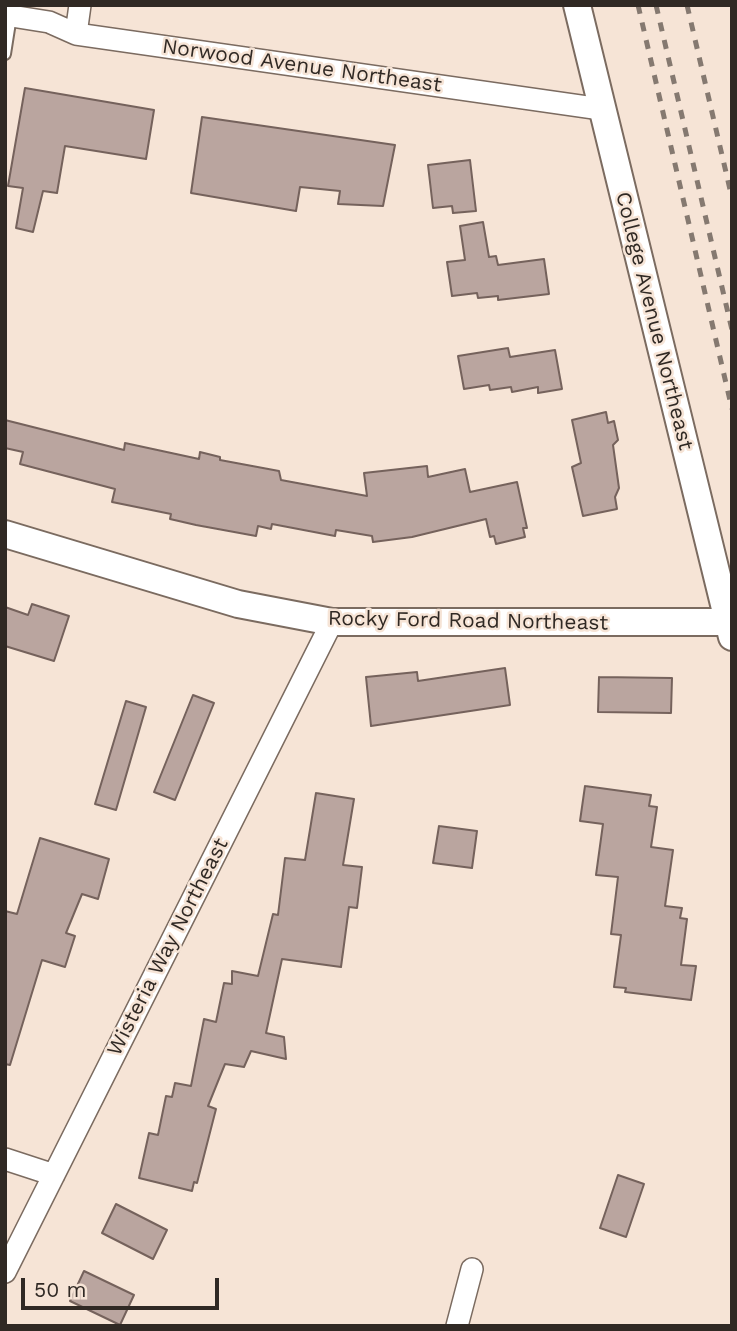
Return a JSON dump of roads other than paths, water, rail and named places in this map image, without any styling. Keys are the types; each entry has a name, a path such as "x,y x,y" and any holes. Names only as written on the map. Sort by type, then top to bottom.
{"street":[{"path":"76,34 80,5"},
{"name":"College Avenue Northeast","path":"577,5 731,627"},
{"name":"Norwood Avenue Northeast","path":"8,16 49,22 76,34 601,109"},
{"name":"Rocky Ford Road Northeast","path":"5,534 238,604 332,622 731,627"},
{"name":"Wisteria Way Northeast","path":"5,1272 332,622"},
{"path":"5,1159 54,1175"},
{"path":"457,1326 472,1269"}],"lane":[{"path":"5,54 8,16"}],"railway":[{"path":"638,5 732,409"},
{"path":"656,5 732,330"},
{"path":"687,5 732,198"}]}
